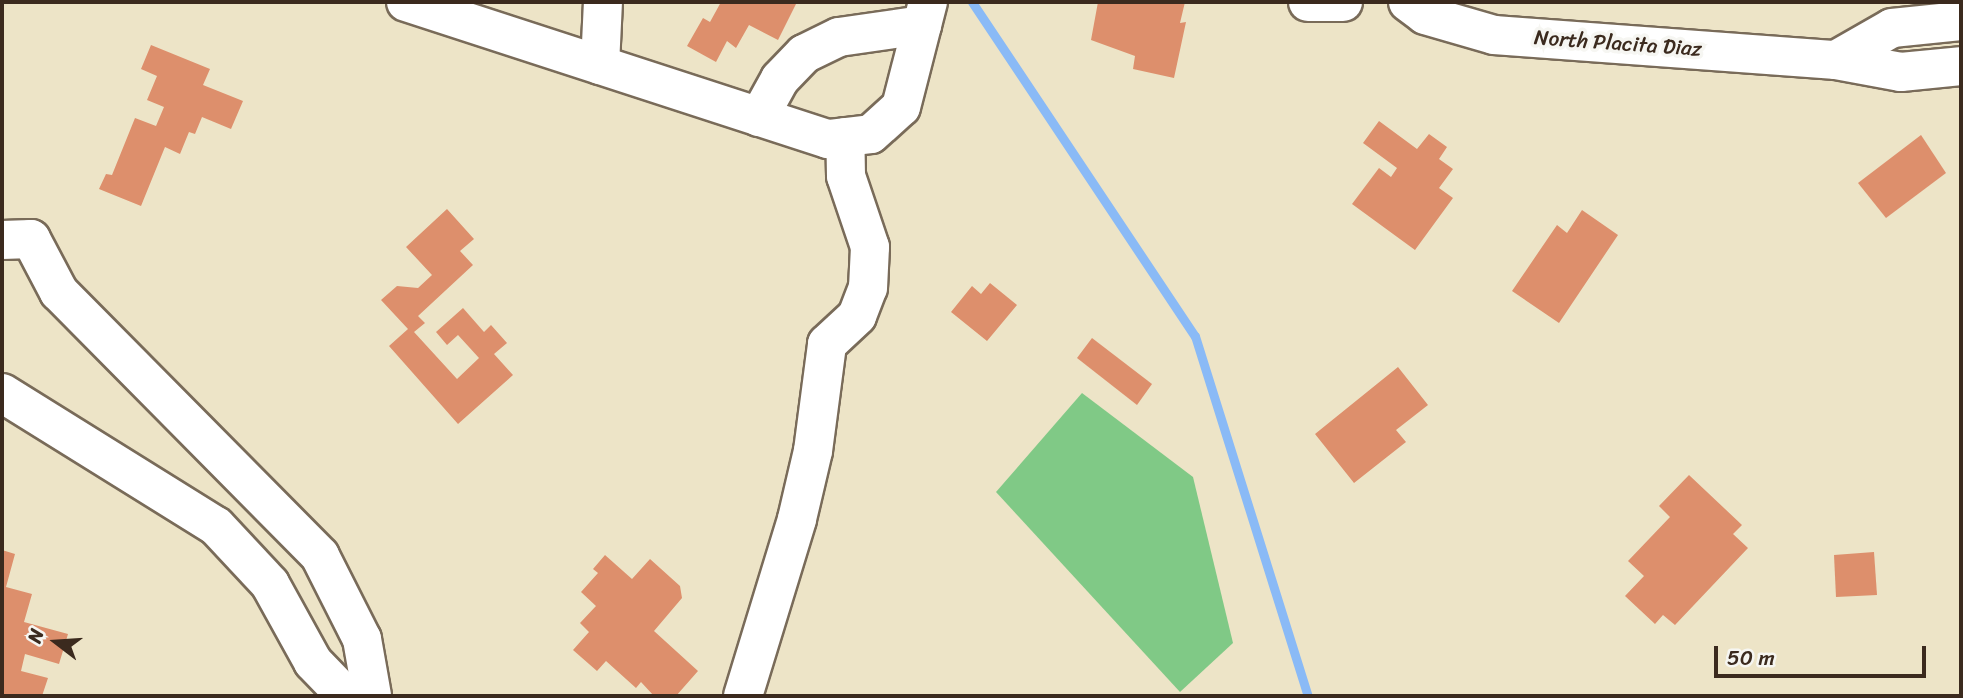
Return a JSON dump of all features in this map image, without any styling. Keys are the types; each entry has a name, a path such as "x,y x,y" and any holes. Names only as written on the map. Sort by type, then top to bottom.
{"street":[{"path":"406,2 759,117 828,139 871,134 901,107 925,13 839,37 804,54 780,79 759,117"},
{"path":"600,65 603,2"},
{"path":"1308,2 1343,2"},
{"name":"North Placita Diaz","path":"1408,2 1426,15 1494,35 1836,60 1901,72 1961,66"},
{"path":"1836,60 1892,28 1961,21"},
{"path":"743,696 797,519 813,451 827,344 857,316 868,288 870,247 846,176 845,137"},
{"path":"2,240 31,239 59,292 320,556 362,639 372,696"},
{"path":"2,393 216,526 270,584 313,662 346,696"}],"green space":[{"path":"1082,393 1193,477 1233,643 1180,692 996,492"}],"building":[{"path":"721,2 797,2 778,40 749,25 736,48 727,41 716,62 687,46 703,18 710,22"},
{"path":"1098,2 1185,2 1180,23 1186,22 1174,78 1133,69 1135,56 1091,40"},
{"path":"151,45 210,69 203,85 243,101 231,129 202,117 195,134 189,132 180,154 165,147 141,206 99,189 106,174 112,175 135,118 156,126 164,107 147,100 157,76 141,69"},
{"path":"1379,121 1417,149 1429,134 1447,147 1439,159 1453,169 1439,188 1453,198 1415,250 1352,204 1379,168 1391,177 1397,168 1363,143"},
{"path":"1921,135 1946,173 1886,218 1858,183"},
{"path":"447,209 474,239 460,251 473,265 418,316 425,323 414,332 457,379 479,358 458,335 447,345 436,332 463,308 484,332 491,325 507,343 494,354 513,375 458,424 389,346 408,329 381,300 397,286 418,288 432,275 406,247"},
{"path":"1582,210 1618,235 1559,323 1512,291 1557,225 1567,233"},
{"path":"990,283 1017,305 987,341 951,312 972,286 981,294"},
{"path":"1092,338 1152,384 1137,405 1077,358"},
{"path":"1398,367 1428,405 1396,430 1406,442 1354,483 1315,434"},
{"path":"1689,475 1742,525 1733,534 1748,548 1675,625 1663,615 1655,624 1625,596 1644,576 1628,561 1670,517 1659,506"},
{"path":"2,550 15,554 6,587 32,594 24,622 68,634 59,664 25,654 21,671 48,678 42,696 2,696"},
{"path":"1874,552 1877,595 1836,597 1834,555"},
{"path":"605,555 632,579 650,559 680,586 682,598 654,631 698,671 676,696 654,696 641,682 636,688 606,661 597,671 573,650 589,632 580,623 596,606 581,592 598,573 593,569"}],"waterway":[{"path":"972,2 1195,336 1308,696"}]}
